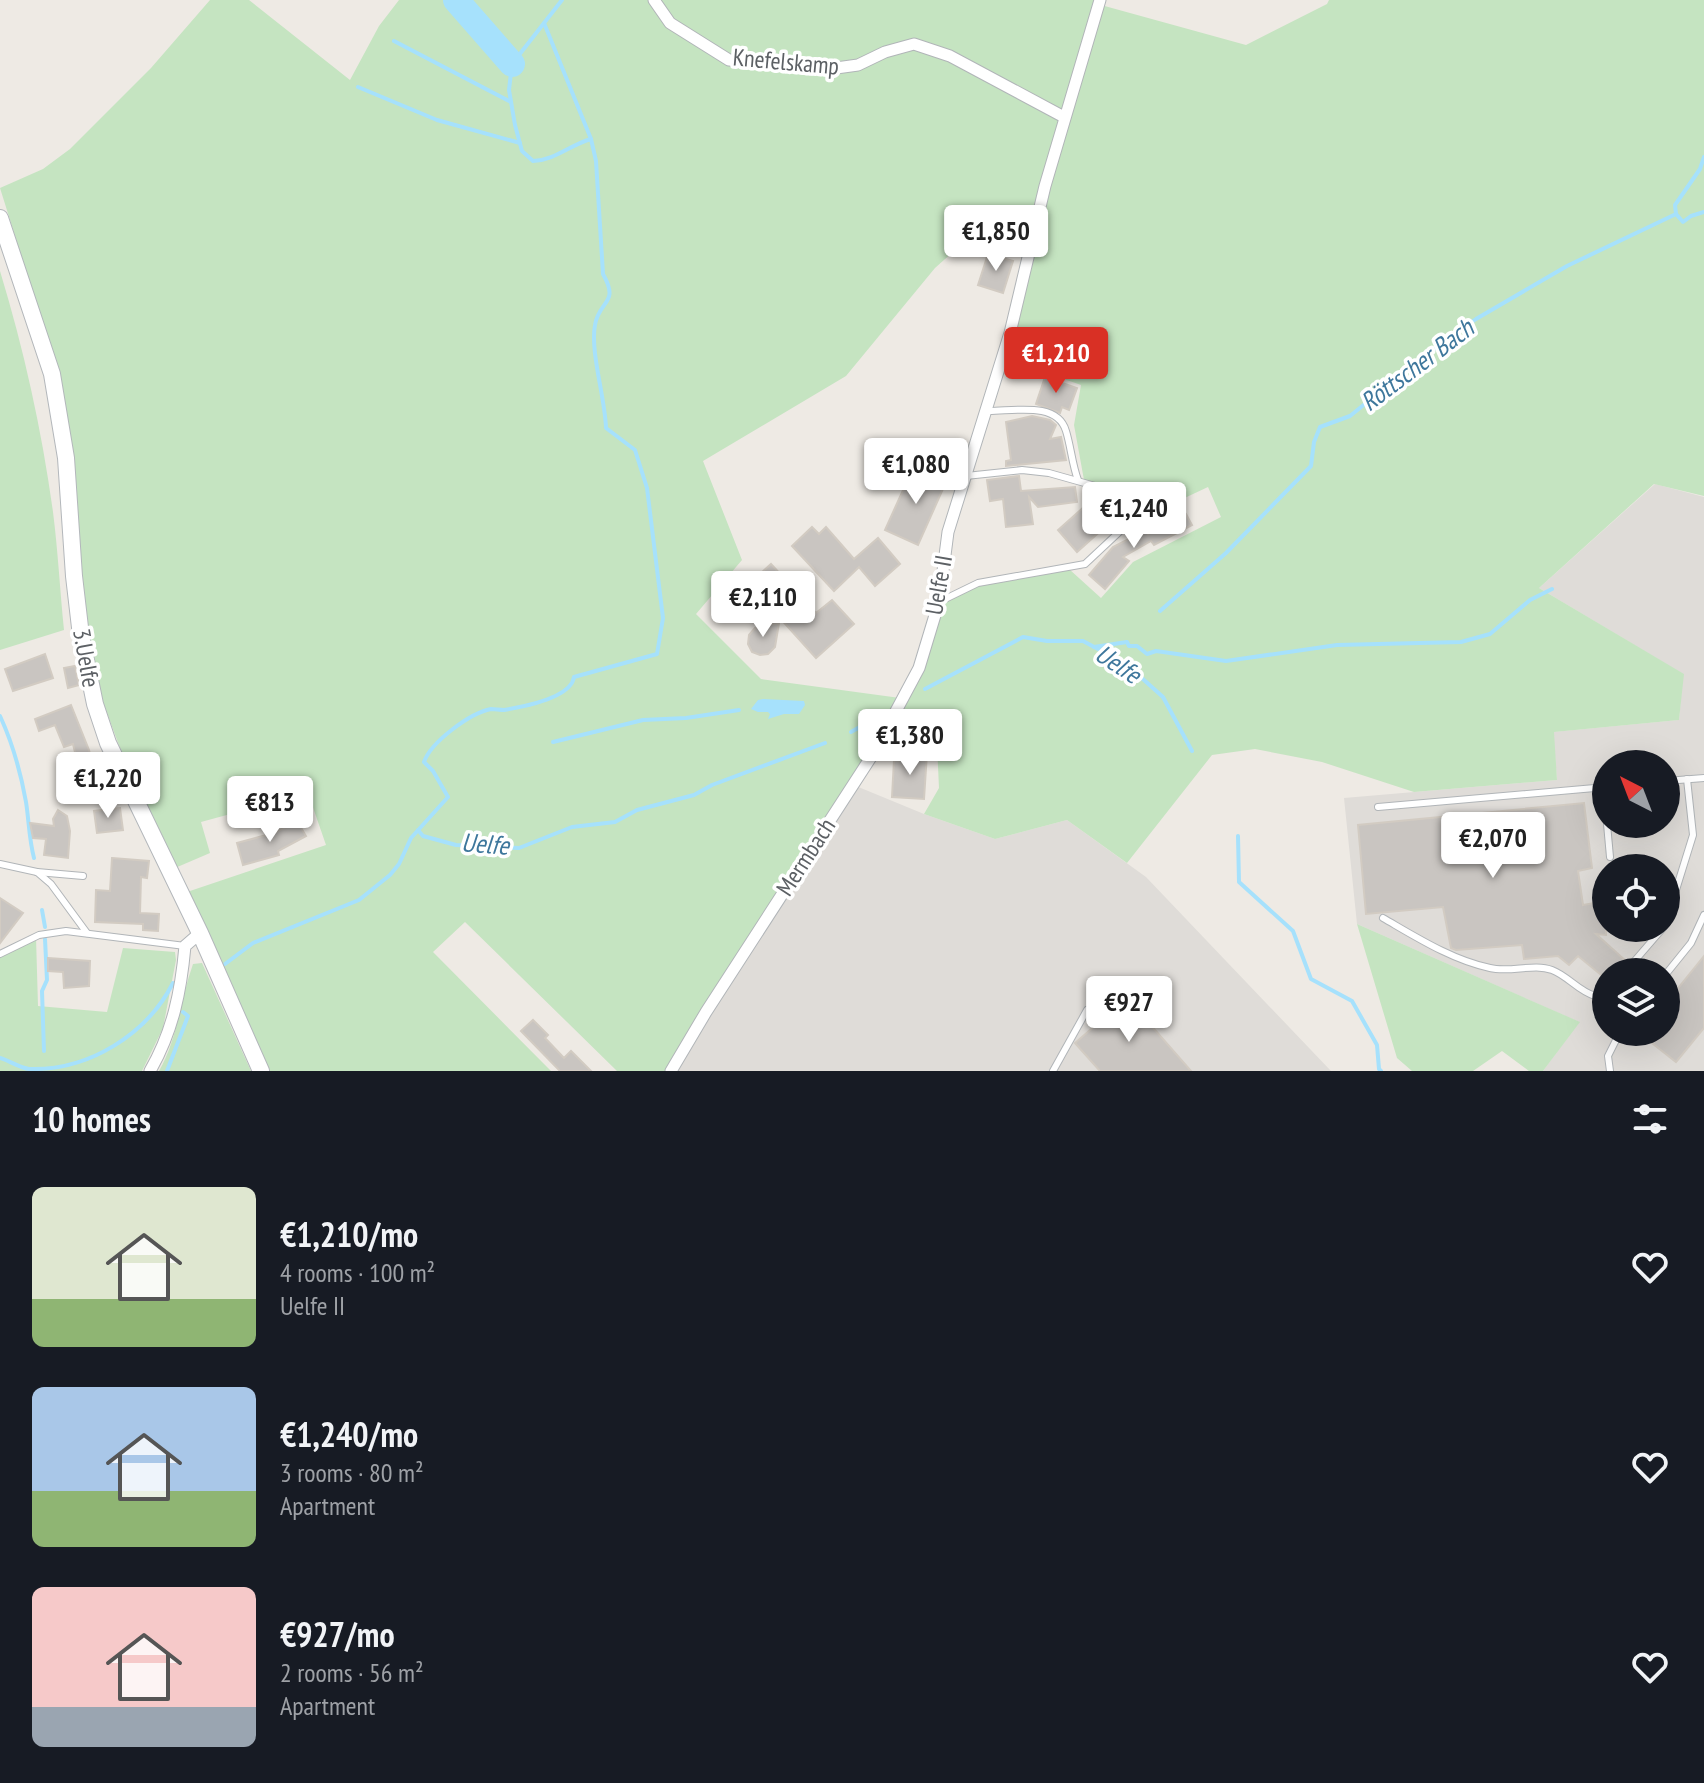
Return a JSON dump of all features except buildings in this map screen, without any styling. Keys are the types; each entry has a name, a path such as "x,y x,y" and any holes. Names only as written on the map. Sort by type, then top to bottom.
{"street":[{"name":"Knefelskamp","path":"654,0 676,29 729,60 845,68 898,47 914,44 950,56 1064,117"},
{"name":"Uelfe II","path":"929,637 939,602 944,551 1021,295 1045,186 1100,0"},
{"name":"3.Uelfe","path":"0,218 52,374 66,458 81,636 95,704 108,743 200,933 261,1071"},
{"name":"Mermbach","path":"671,1071 885,734 908,691 929,637"},
{"path":"150,1071 170,1029 178,1000 185,946 200,933"}],"lane":[{"path":"985,411 1038,410 1059,418 1065,427 1078,480"},
{"path":"939,602 978,583 1085,564 1137,512 1136,503 1127,495 1078,480 1022,470 965,476"},
{"path":"1680,780 1704,778"},
{"path":"1680,877 1693,835 1687,779"},
{"path":"1378,807 1592,788"},
{"path":"0,864 37,872 83,876"},
{"path":"37,872 51,884 87,933"},
{"path":"1679,958 1691,943 1704,915"},
{"path":"1383,918 1432,946 1488,968 1503,971 1554,970 1592,995"},
{"path":"0,953 49,932 87,933 185,946"},
{"path":"1637,958 1651,942"},
{"path":"1053,1071 1087,1010"},
{"path":"1610,1071 1608,1056 1613,1046"}],"shaded area":[{"path":"1655,484 1704,497 1704,1071 1543,1071 1579,1022 1357,924 1344,798 1557,780 1553,732 1679,720 1683,674 1539,588"},
{"path":"856,786 995,839 1067,820 1146,877 1331,1071 674,1071"}],"green space":[{"path":"210,0 249,0 350,80 379,26 399,0 651,0 710,53 830,71 898,49 924,49 1061,119 1039,208 1001,209 935,268 846,376 703,461 742,560 696,614 761,679 900,698 845,791 665,1071 617,1071 465,922 433,952 551,1071 270,1071 187,892 326,845 308,793 201,822 210,853 175,868 120,748 104,705 87,634 58,373 0,188 43,169 70,149 151,68"},
{"path":"656,0 1096,0 1062,112 925,45 845,67 739,61 685,33"},
{"path":"1329,0 1704,0 1704,496 1654,484 1539,588 1684,674 1679,720 1554,732 1557,780 1414,792 1322,762 1255,749 1212,755 1127,863 1067,820 995,839 924,814 939,788 937,744 884,740 941,603 979,585 1069,569 1101,598 1133,562 1221,517 1208,487 1144,517 1143,496 1084,480 1074,425 1081,385 1004,358 1048,187 1101,5 1246,45 1327,4"},
{"path":"0,271 38,421 55,527 64,630 0,650"},
{"path":"1357,924 1580,1022 1543,1071 1529,1071 1502,1051 1473,1071 1412,1071 1397,1058"},
{"path":"36,937 38,1006 107,1012 123,948 175,952 163,1028 142,1071 0,1071 0,955"},
{"path":"202,963 251,1071 159,1071 175,1032 193,964"}],"water":[{"path":"758,700 804,701 805,705 799,714 768,719 768,712 751,709"}],"waterway":[{"path":"456,0 512,64"},
{"path":"225,964 253,943 359,900 390,875 411,838 448,797 424,762 434,746 452,730 491,709 522,707 555,696 564,691 574,677 657,654 663,618 647,488 635,450 606,428 596,361 595,325 609,291 603,274 596,161 591,139 548,158 533,161 522,151 509,90 512,64 562,0"},
{"path":"544,23 591,139"},
{"path":"394,41 511,102"},
{"path":"358,87 437,120 520,143"},
{"name":"Röttscher Bach","path":"1676,214 1675,205 1700,169 1704,157"},
{"path":"1676,214 1683,222 1704,212"},
{"name":"Röttscher Bach","path":"1160,611 1226,553 1311,466 1314,442 1320,427 1350,416 1476,319 1567,266 1676,214"},
{"path":"1094,647 1127,642 1129,646 1137,646 1147,654 1156,651 1226,661 1337,645 1461,642 1490,634 1530,600 1552,589"},
{"name":"Uelfe","path":"925,689 1023,637 1083,641 1126,664 1163,697 1192,751"},
{"path":"553,742 643,720 686,718 739,710"},
{"name":"Uelfe","path":"851,732 888,711"},
{"path":"0,716 22,780 34,858"},
{"name":"Uelfe","path":"418,830 423,836 456,845 519,848 572,827 615,822 637,810 694,795 712,785 825,743"},
{"name":"Uelfe","path":"1238,836 1239,882 1293,931 1311,979 1352,1001 1377,1045 1381,1071"},
{"path":"42,910 45,927"},
{"path":"44,1051 42,991 47,980 45,939"},
{"name":"Uelfe","path":"0,1058 29,1069 73,1064 94,1056 132,1033 162,1001 173,983"},
{"name":"Mermbach","path":"167,1071 188,1016 183,1012"}]}
